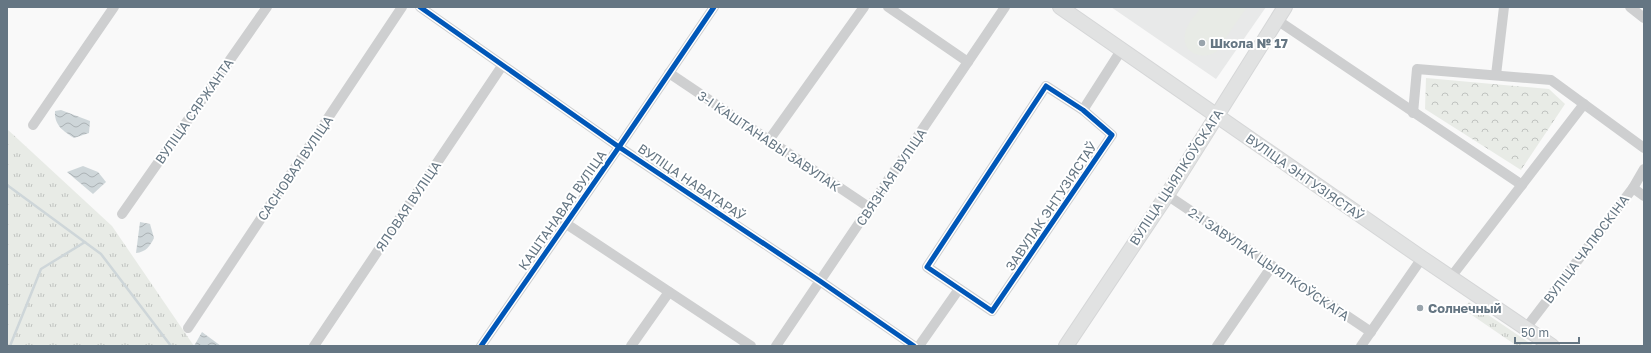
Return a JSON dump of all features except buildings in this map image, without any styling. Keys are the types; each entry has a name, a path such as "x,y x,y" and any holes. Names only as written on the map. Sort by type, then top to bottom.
{"main road":[{"name":"ВУЛІЦА ЭНТУЗІЯСТАЎ","path":"1060,7 1422,258 1552,346"},
{"name":"ВУЛІЦА ЦЫЯЛКОЎСКАГА","path":"1069,345 1167,195 1285,7"}],"street":[{"path":"33,125 114,7"},
{"name":"ВУЛІЦА СЯРЖАНТА","path":"122,214 267,7"},
{"name":"САСНОВАЯ ВУЛІЦА","path":"188,328 402,7"},
{"name":"ВУЛІЦА НАВАТАРАЎ","path":"420,7 619,147 820,281 914,346"},
{"name":"КАШТАНАВАЯ ВУЛІЦА","path":"481,346 714,7"},
{"path":"769,140 864,7"},
{"path":"888,7 968,62"},
{"name":"СВЯЗНАЯ ВУЛІЦА","path":"776,346 1005,7"},
{"path":"1496,75 1504,7"},
{"path":"1630,7 1644,18"},
{"path":"1277,20 1522,185"},
{"path":"1083,110 1122,49"},
{"name":"ЯЛОВАЯ ВУЛІЦА","path":"314,346 502,66"},
{"path":"1413,113 1417,69 1551,80 1644,148"},
{"name":"3-І КАШТАНАВЫ ЗАВУЛАК","path":"669,73 870,208"},
{"name":"ЗАВУЛАК ЭНТУЗІЯСТАЎ","path":"1046,86 1083,110 1112,135 992,311 927,267 1046,86"},
{"path":"1451,277 1584,104"},
{"name":"ВУЛІЦА ЧАЛЮСКІНА","path":"1526,328 1633,188 1644,169"},
{"path":"1633,188 1644,196"},
{"name":"2-І ЗАВУЛАК ЦЫЯЛКОЎСКАГА","path":"1167,195 1371,332"},
{"path":"565,223 751,346"},
{"path":"1361,346 1422,258"},
{"path":"1217,346 1272,266"},
{"path":"919,346 959,289"},
{"path":"631,346 669,292"}],"shaded area":[{"name":"Школа № 17","path":"1111,7 1266,7 1216,79"}],"green space":[{"path":"1201,7 1247,7 1216,52 1205,56 1189,50 1186,46 1185,40 1187,27"},
{"path":"1426,78 1549,89 1565,104 1521,170 1425,109"},
{"path":"7,129 112,226 194,346 7,346"},
{"path":"1469,302 1534,346 1517,346 1463,309"}],"water":[{"path":"61,110 90,121 89,133 74,138 63,130 58,124 55,116 55,111"},
{"path":"83,166 98,172 106,182 93,194 67,172"},
{"path":"140,222 150,224 154,238 147,248 136,253"},
{"path":"202,332 221,346 194,346"}],"waterway":[{"path":"7,185 101,254 171,346"},
{"path":"10,346 41,269 85,242"}],"cycle path":[{"path":"420,7 619,147 820,281 914,346"},
{"path":"481,346 714,7"},
{"path":"1046,86 1083,110 1112,135 992,311 927,267 1046,86"}],"place":[{"name":"Школа № 17","path":"1202,43"},
{"name":"Солнечный","path":"1420,308"}]}
